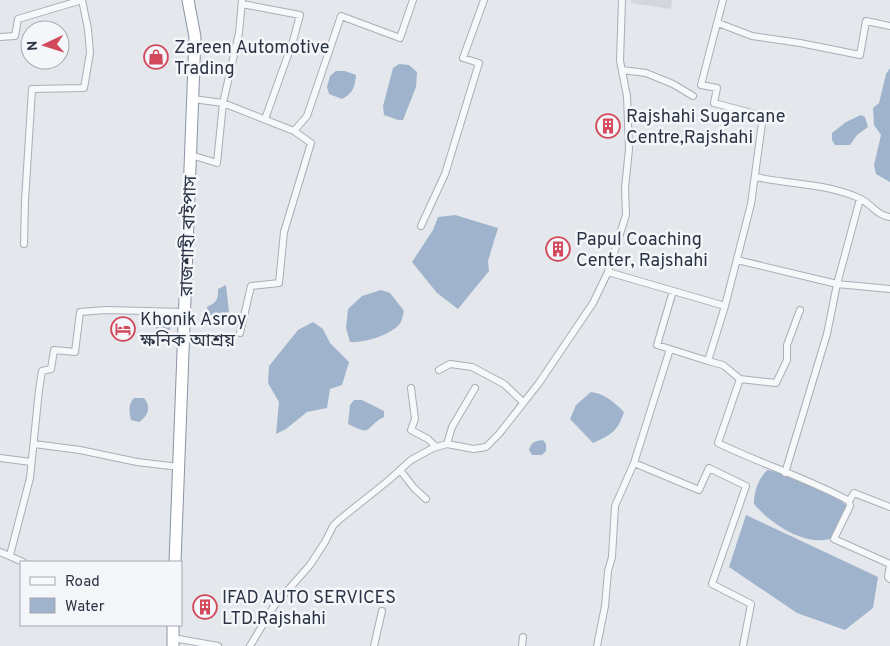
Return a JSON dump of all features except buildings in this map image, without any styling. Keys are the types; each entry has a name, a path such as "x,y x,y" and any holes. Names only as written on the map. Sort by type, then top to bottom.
{"highway":[{"name":"রাজশাহী বাইপাস","path":"175,561 195,37 188,0"},
{"path":"173,626 173,642"}],"street":[{"path":"0,37 15,36 18,19 82,0 88,29 90,54 84,88 32,89 24,244"},
{"path":"294,131 307,116 341,16 400,38 412,0"},
{"path":"421,226 445,174 479,63 463,58 484,0"},
{"path":"250,646 274,606 310,565 338,520 411,460 436,446 446,444 480,450 486,447 499,434 539,383 593,303 608,272 626,216 625,188 629,149 627,96 620,61 622,0"},
{"path":"708,361 725,306 749,212 756,177 762,116 714,103 717,88 701,85 724,0"},
{"path":"191,155 217,162 223,103 237,42 242,2 300,15 293,41 265,119"},
{"path":"718,23 752,36 860,55 866,21 890,26"},
{"path":"622,70 646,73 673,84 693,96"},
{"path":"193,99 223,103 294,131 311,143 284,232 279,284 251,286 240,333"},
{"path":"756,177 771,181 816,185 860,199 883,216 890,217"},
{"path":"784,473 826,334 837,284 860,199"},
{"path":"737,260 837,284 890,288"},
{"path":"608,272 725,306"},
{"path":"673,291 657,345 723,365 740,379 776,383 787,360 787,345 800,310"},
{"path":"10,555 30,478 38,390 42,371 51,369 54,350 75,352 80,312 106,310 185,312"},
{"path":"597,646 605,606 608,571 612,557 615,506 634,463 670,349"},
{"path":"439,370 450,364 472,367 504,384 523,402"},
{"path":"740,379 718,443 784,473 824,488 849,501"},
{"path":"411,388 415,419 411,430 428,439 436,446"},
{"path":"446,444 452,427 475,388"},
{"path":"34,444 80,450 137,462 179,467"},
{"path":"0,458 31,462"},
{"path":"634,463 699,490 709,468 746,486 712,584 751,604 743,646"},
{"path":"400,470 414,488 426,499"},
{"path":"890,507 854,493 849,501 850,506 834,539 890,565 888,577 890,579"},
{"path":"0,552 21,561"},
{"path":"374,646 382,611"},
{"path":"522,646 524,637"},
{"path":"173,642 218,646"}],"shaded area":[{"path":"631,0 672,0 671,9 631,3"}],"water":[{"path":"399,64 409,65 417,72 416,87 403,120 384,115 383,106 393,68"},
{"path":"890,68 890,182 876,174 874,165 881,135 874,125 873,108 879,103 886,74"},
{"path":"336,71 345,71 356,75 353,89 342,99 329,94 327,87 330,76"},
{"path":"861,115 865,117 868,127 857,135 850,145 835,145 832,140 832,133 846,122"},
{"path":"455,215 498,228 488,261 489,271 458,309 437,293 412,262 433,230 438,217"},
{"path":"226,285 229,312 209,317 207,307 216,300 218,289"},
{"path":"381,290 390,293 404,311 401,322 397,327 385,334 362,341 350,342 346,328 348,309 362,296"},
{"path":"156,316 167,317 170,321 170,330 166,334 156,337"},
{"path":"313,322 323,329 330,343 349,362 342,385 330,389 327,408 307,412 286,429 276,434 279,402 268,383 269,366 298,330"},
{"path":"591,392 609,399 624,412 613,432 593,443 570,419 576,405"},
{"path":"134,398 144,398 148,405 147,414 139,422 131,420 130,417 130,405"},
{"path":"354,400 362,400 384,411 384,417 365,430 348,424 350,405"},
{"path":"543,440 546,444 546,451 542,455 532,455 529,450 531,445 536,441"},
{"path":"767,470 787,475 809,484 831,494 847,506 842,520 830,539 809,539 788,531 769,518 754,504 757,486"},
{"path":"746,515 878,577 873,608 845,630 797,613 729,567"}],"place":[{"name":"Zareen Automotive Trading","path":"156,57"},
{"name":"Rajshahi Sugarcane Centre,Rajshahi","path":"608,126"},
{"name":"Papul Coaching Center, Rajshahi","path":"558,249"},
{"name":"Khonik Asroy ক্ষনিক আশ্রয়","path":"123,329"},
{"name":"IFAD AUTO SERVICES LTD.Rajshahi","path":"205,607"}]}
